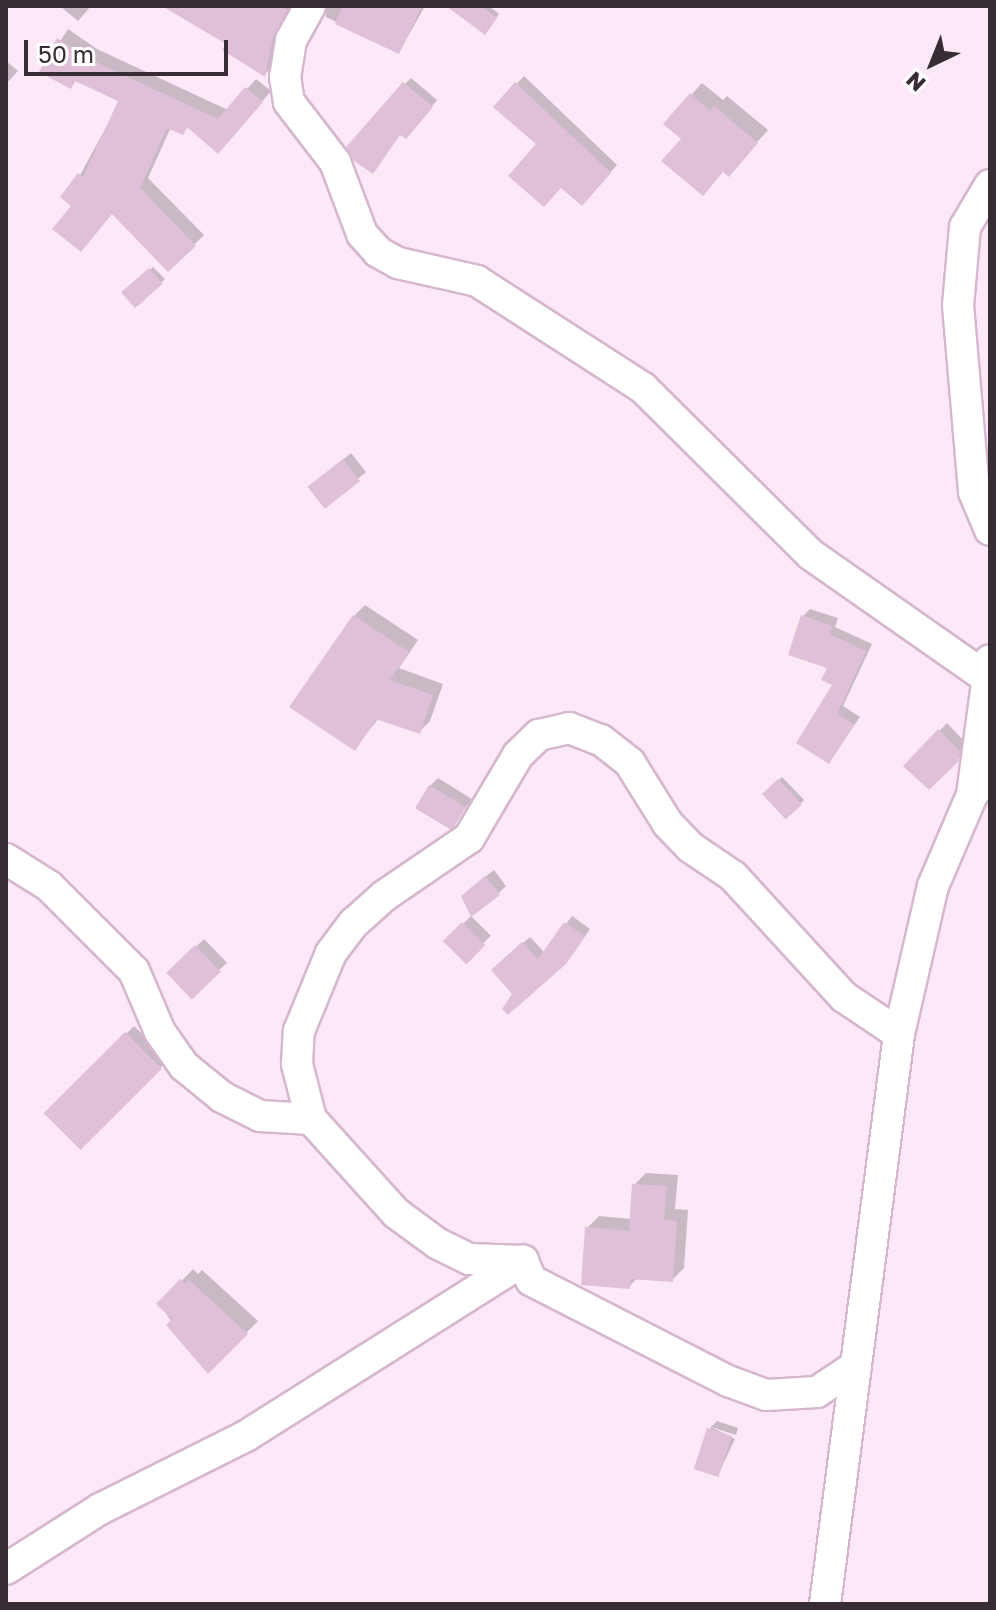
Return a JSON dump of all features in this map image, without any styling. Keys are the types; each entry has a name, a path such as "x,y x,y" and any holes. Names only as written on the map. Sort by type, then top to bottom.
{"street":[{"path":"310,6 291,40 285,77 289,102 335,162 350,209 378,252 398,263 477,281 643,388 810,554 988,672 981,784 933,886 899,1034 825,1604"},
{"path":"990,185 965,227 958,305 974,492 990,530"},
{"path":"523,1261 469,1259 438,1244 396,1213 311,1119 297,1064 299,1031 331,953 384,896 469,838 518,755 539,735 569,728 601,740 630,763 668,824 690,847 733,876 844,997 899,1034"},
{"path":"6,859 49,886 134,971 160,1032 184,1066 222,1097 260,1116 311,1119"},
{"path":"523,1261 531,1280 728,1381 766,1395 817,1392 856,1366"},
{"path":"6,1569 100,1509 246,1436 523,1261"}],"building":[{"path":"162,6 280,6 287,10 273,37 265,77 222,50 226,44"},
{"path":"343,6 422,6 399,54 335,24"},
{"path":"446,6 481,6 497,18 485,35"},
{"path":"57,38 87,58 218,119 245,87 263,102 218,154 187,127 183,135 167,128 140,188 196,246 168,272 112,214 81,252 52,229 71,206 60,197 78,173 83,177 118,101 75,81 71,89 39,72"},
{"path":"403,82 433,107 406,139 400,135 373,174 354,161 346,147"},
{"path":"515,82 611,173 582,206 561,188 544,207 508,176 536,144 493,107"},
{"path":"690,93 710,111 714,106 758,143 729,177 723,172 703,196 661,161 681,139 663,124"},
{"path":"149,268 163,284 135,308 121,292"},
{"path":"343,459 360,481 325,509 308,487"},
{"path":"353,615 409,652 390,680 433,695 420,734 376,719 355,751 289,707"},
{"path":"801,615 832,626 829,634 866,651 837,714 854,725 829,764 796,743 832,685 821,680 827,668 788,655"},
{"path":"938,729 960,751 958,762 929,790 903,766"},
{"path":"778,779 802,805 786,820 762,794"},
{"path":"429,785 466,807 452,830 415,808"},
{"path":"485,876 500,895 471,917 461,896"},
{"path":"462,922 485,945 466,964 443,941"},
{"path":"564,922 585,936 566,964 508,1015 502,1009 512,994 491,970 522,942 538,959"},
{"path":"195,945 221,972 192,999 166,973"},
{"path":"125,1032 162,1069 80,1150 44,1113"},
{"path":"632,1184 667,1186 664,1220 677,1221 673,1282 630,1279 630,1289 581,1285 585,1227 629,1231"},
{"path":"180,1279 185,1284 189,1280 248,1334 208,1374 166,1325 172,1319 156,1304"},
{"path":"707,1428 732,1436 718,1477 694,1469"}]}
